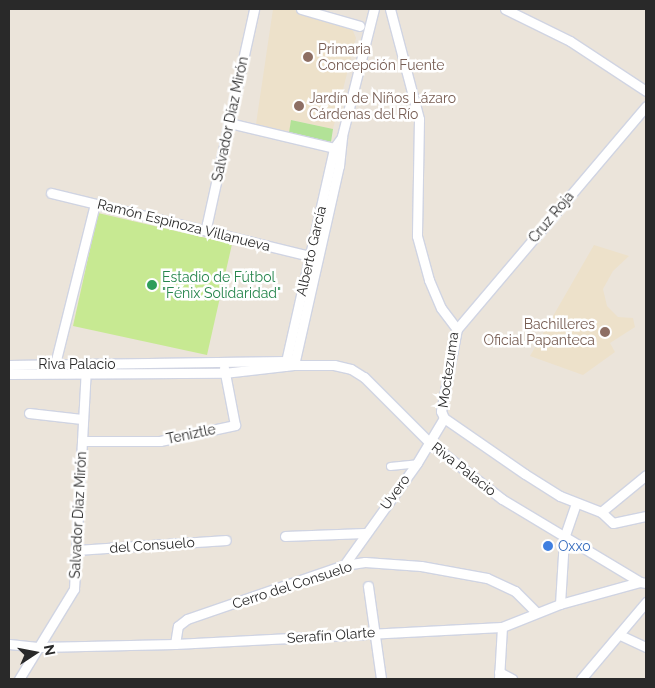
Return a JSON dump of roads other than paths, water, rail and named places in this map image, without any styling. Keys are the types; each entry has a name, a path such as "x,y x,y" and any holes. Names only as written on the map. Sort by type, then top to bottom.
{"street":[{"name":"Salvador Díaz Mirón","path":"206,228 254,9"},
{"path":"301,9 360,26"},
{"name":"Alberto García","path":"288,365 338,149 374,9"},
{"name":"Moctezuma","path":"390,9 419,119 418,236 429,280 441,308 457,329 441,411 444,418 525,474 576,503 601,512 613,523 646,516"},
{"path":"505,9 570,40 646,91"},
{"name":"Cruz Roja","path":"457,329 646,106"},
{"path":"229,123 338,149"},
{"name":"Ramón Espinoza Villanueva","path":"52,193 206,228 313,257"},
{"path":"54,369 95,204"},
{"name":"Riva Palacio","path":"86,369 222,362 334,365 351,369 364,377 430,443 502,499 564,538 643,583"},
{"name":"Teniztle","path":"82,441 160,441 235,425 222,362"},
{"name":"Riva Palacio","path":"9,365 54,369 224,373 288,365"},
{"name":"Riva Palacio","path":"9,374 54,369"},
{"name":"Salvador Díaz Mirón","path":"19,679 74,589 86,369"},
{"path":"29,413 82,419"},
{"name":"Uvero","path":"344,565 430,443 444,418"},
{"path":"390,466 416,463"},
{"path":"601,512 646,475"},
{"path":"560,604 564,538 576,503"},
{"path":"285,536 365,533"},
{"name":"del Consuelo","path":"77,550 226,540"},
{"name":"Cerro del Consuelo","path":"175,644 178,626 187,619 344,565 388,563 487,578 515,591 536,612"},
{"name":"Serafín Olarte","path":"9,644 40,647 175,644 376,632 502,628 536,612 560,604 643,583"},
{"path":"368,586 376,632 381,679"},
{"path":"581,679 646,602"},
{"path":"502,628 499,676 512,679"},
{"path":"620,635 646,647"}],"place":[{"name":"Primaria Concepción Fuente","path":"308,57"},
{"name":"Jardín de Niños Lázaro Cárdenas del Río","path":"299,106"},
{"name":"Estadio de Fútbol \"Fénix Solidaridad\"","path":"152,285"},
{"name":"Bachilleres Oficial Papanteca","path":"605,332"},
{"name":"Oxxo","path":"548,546"}]}
